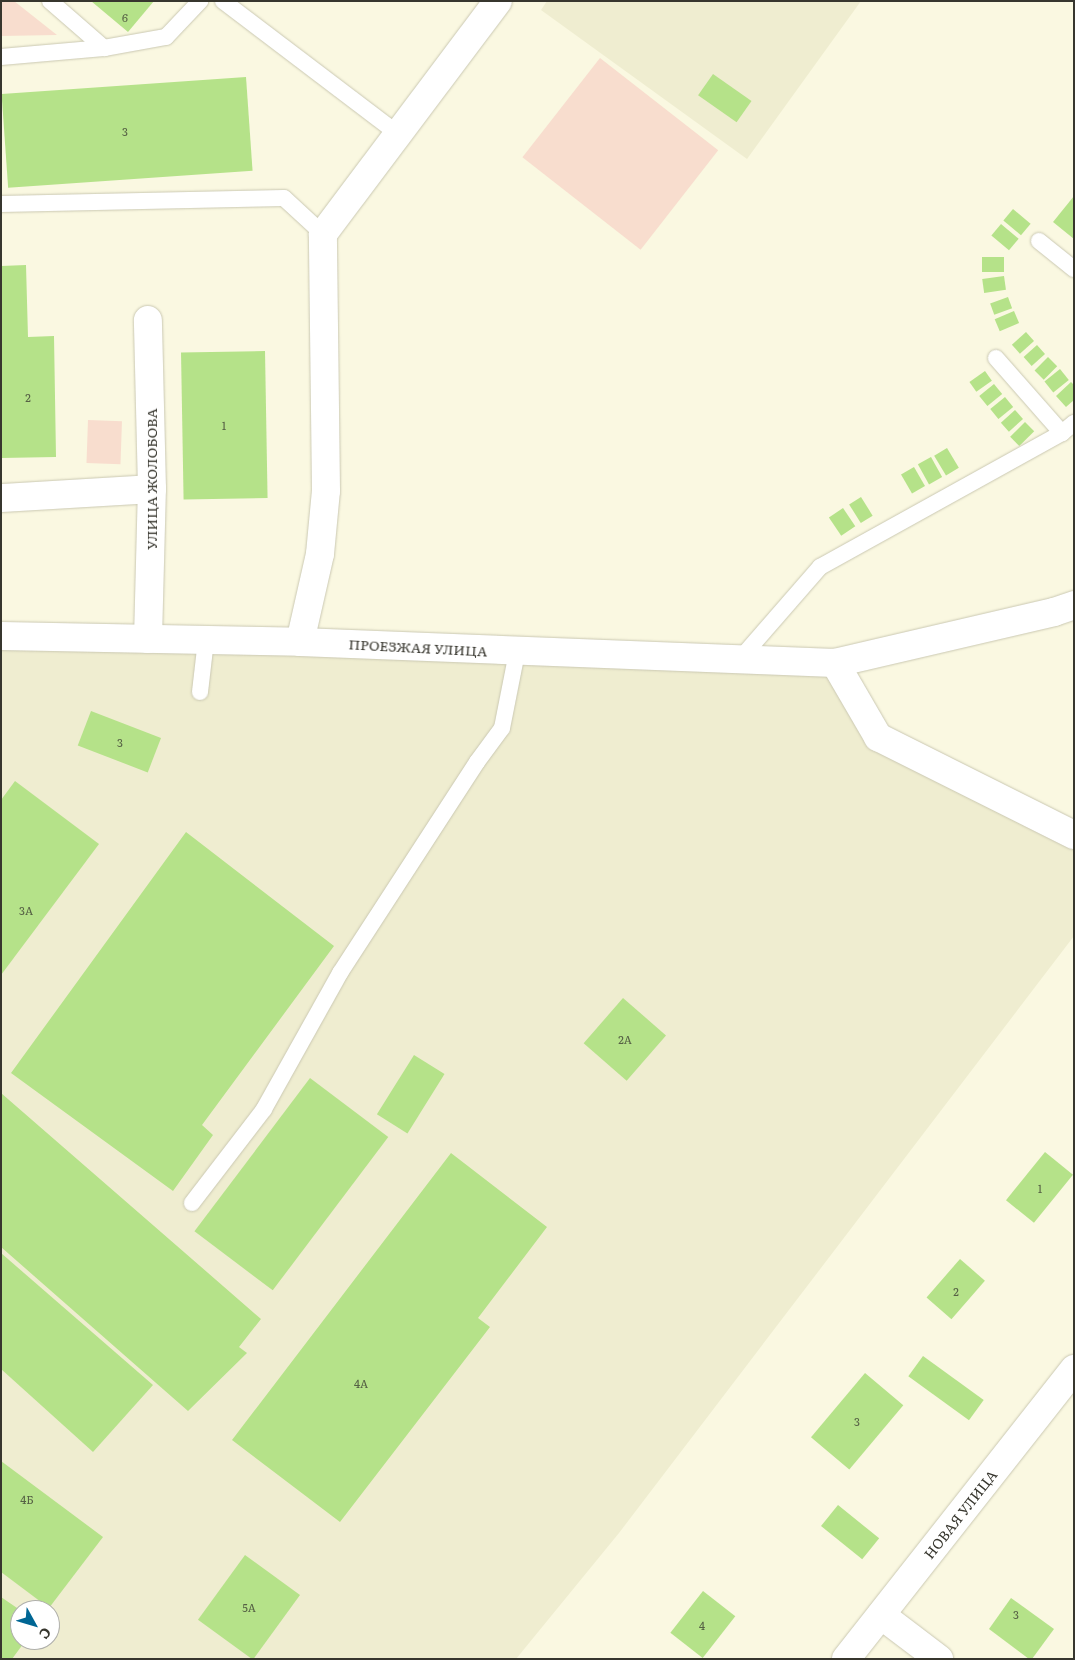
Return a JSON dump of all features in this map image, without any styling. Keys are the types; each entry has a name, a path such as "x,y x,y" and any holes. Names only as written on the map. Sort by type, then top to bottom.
{"street":[{"path":"300,642 320,554 326,491 323,234 498,1"},
{"name":"УЛИЦА ЖОЛОБОВА","path":"148,320 152,489 148,639"},
{"path":"1,498 152,489"},
{"name":"ПРОЕЗЖАЯ УЛИЦА","path":"1,636 300,642 835,663 1054,612 1074,605"},
{"path":"835,663 878,737 1074,835"},
{"name":"НОВАЯ УЛИЦА","path":"846,1659 1074,1369"},
{"path":"881,1615 938,1659"}],"lane":[{"path":"50,1 104,48"},
{"path":"1,56 104,48 166,37 200,1"},
{"path":"223,1 398,134"},
{"path":"1,204 284,198 323,234"},
{"path":"1039,241 1074,268"},
{"path":"740,659 820,567 1068,428 996,358"},
{"path":"200,692 206,640"},
{"path":"192,1203 264,1109 340,973 477,762 502,728 517,652"}],"shaded area":[{"path":"1,1 14,1 57,35 1,36"},
{"path":"547,1 861,1 747,159 541,10"},
{"path":"600,58 718,150 641,250 522,157"},
{"path":"88,420 122,421 120,464 86,463"},
{"path":"1,647 835,663 878,737 1074,835 1074,936 619,1533 516,1659 1,1659"}],"building":[{"path":"91,1 154,1 128,32"},
{"path":"713,74 752,101 737,122 698,95"},
{"path":"246,77 253,171 8,188 2,94"},
{"path":"1074,196 1074,239 1053,222"},
{"path":"1013,209 1031,224 1021,235 1003,220"},
{"path":"1001,224 1019,239 1009,250 991,235"},
{"path":"982,257 1004,257 1004,272 982,272"},
{"path":"26,265 28,337 54,336 56,457 1,458 1,266"},
{"path":"1004,276 1006,290 984,293 982,279"},
{"path":"1008,297 1012,308 994,315 990,303"},
{"path":"1014,311 1019,323 1000,331 995,319"},
{"path":"1026,332 1034,341 1020,354 1012,345"},
{"path":"1037,345 1045,354 1032,366 1024,357"},
{"path":"265,351 268,498 184,499 181,352"},
{"path":"1048,357 1057,366 1044,380 1035,370"},
{"path":"1060,369 1069,380 1053,392 1044,382"},
{"path":"985,371 992,381 976,392 969,382"},
{"path":"1071,382 1074,385 1074,400 1066,407 1056,396"},
{"path":"994,384 1002,394 987,406 979,396"},
{"path":"1005,397 1013,407 998,419 990,409"},
{"path":"1015,410 1023,419 1009,432 1001,423"},
{"path":"1025,422 1034,431 1019,446 1010,437"},
{"path":"947,448 959,468 946,475 934,456"},
{"path":"931,457 942,477 929,484 918,464"},
{"path":"914,467 925,486 912,494 901,474"},
{"path":"861,497 873,516 861,523 849,504"},
{"path":"843,508 855,526 841,536 829,518"},
{"path":"91,711 161,738 148,772 78,746"},
{"path":"15,781 99,844 1,975 1,800"},
{"path":"186,832 334,946 202,1125 213,1135 173,1191 11,1073"},
{"path":"623,998 666,1035 627,1081 584,1043"},
{"path":"414,1055 445,1074 407,1133 377,1114"},
{"path":"310,1078 388,1137 273,1290 194,1231"},
{"path":"1,1093 261,1319 239,1347 247,1353 188,1411 1,1247"},
{"path":"1045,1152 1073,1175 1034,1223 1006,1200"},
{"path":"451,1153 547,1227 478,1318 490,1327 340,1522 232,1440"},
{"path":"1,1253 153,1385 93,1452 1,1369"},
{"path":"960,1259 985,1281 951,1319 927,1297"},
{"path":"923,1356 984,1400 969,1420 908,1376"},
{"path":"865,1373 903,1405 849,1469 811,1437"},
{"path":"1,1461 103,1537 55,1600 38,1600 1,1572"},
{"path":"838,1505 879,1538 862,1559 821,1526"},
{"path":"245,1555 300,1595 253,1659 198,1620"},
{"path":"703,1591 735,1616 703,1658 670,1633"},
{"path":"1,1597 10,1603 10,1650 19,1650 12,1659 1,1659"},
{"path":"1011,1598 1054,1629 1032,1659 1029,1659 989,1629"}]}
